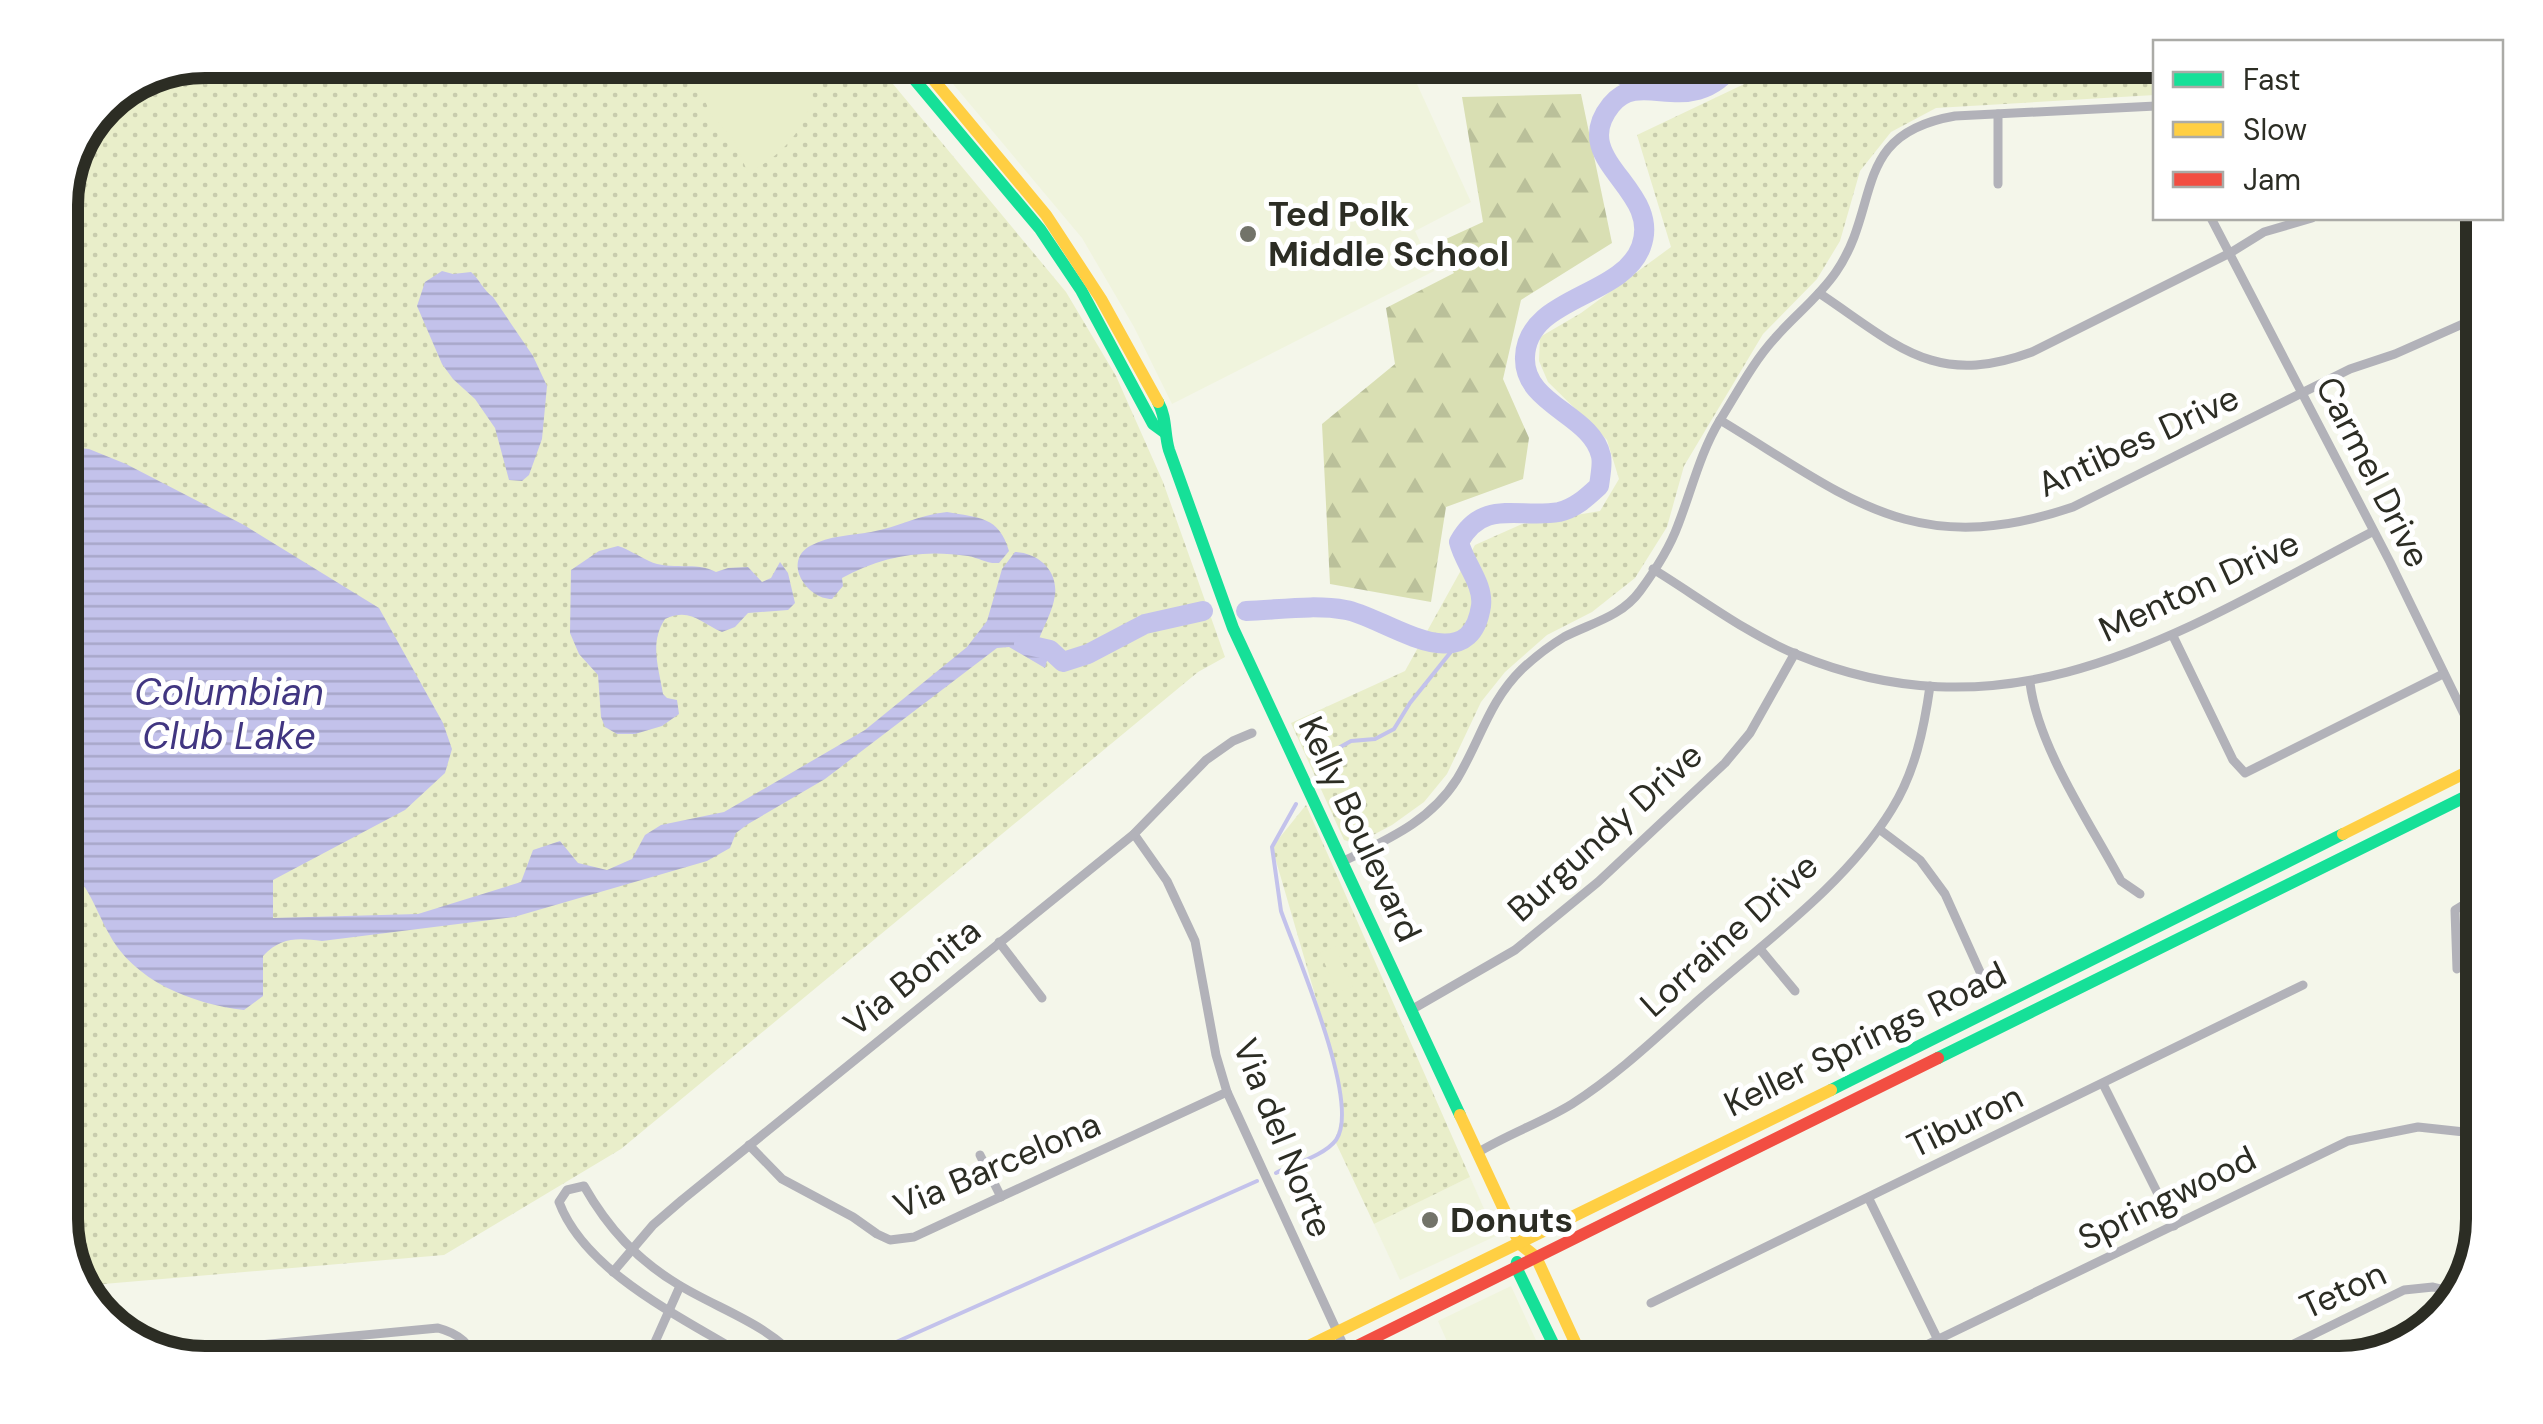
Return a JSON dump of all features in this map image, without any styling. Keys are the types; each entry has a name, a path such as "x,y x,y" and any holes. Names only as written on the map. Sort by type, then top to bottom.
{"main road":[{"name":"Kelly Boulevard","path":"915,77 972,135"},
{"name":"Kelly Boulevard","path":"929,77 1082,290 1153,424 1164,432 1232,628 1520,1244 1536,1258 1576,1346"},
{"name":"Keller Springs Road","path":"1309,1346 2466,773"},
{"name":"Keller Springs Road","path":"1371,1346 1516,1267 2466,797"},
{"path":"1520,1244 1516,1267 1554,1346"}],"street":[{"path":"1342,862 1403,832 1427,814 1454,782 1503,690 1544,650 1623,608 1639,593 1677,529 1703,449 1763,353 1838,270 1854,238 1882,154 1902,135 1926,121 2153,106"},
{"path":"1998,114 1998,184"},
{"name":"Carmel Drive","path":"2212,220 2390,562 2466,718"},
{"path":"1820,293 1915,355 1941,365 1969,368 2000,364 2032,352 2230,253 2264,232 2305,220"},
{"name":"Antibes Drive","path":"1720,420 1837,493 1876,512 1940,527 2033,520 2073,507 2302,392 2465,323"},
{"name":"Menton Drive","path":"1654,569 1795,653 1834,668 1887,681 1973,688 2030,683 2086,668 2173,636 2372,532"},
{"path":"2173,636 2234,760 2245,774 2443,674"},
{"name":"Burgundy Drive","path":"1411,1010 1515,950 1598,882 1725,763 1750,732 1795,653"},
{"path":"2030,683 2033,708 2046,739 2121,881 2140,894"},
{"name":"Lorraine Drive","path":"1477,1153 1510,1133 1536,1124 1597,1087 1760,949 1879,829 1908,781 1930,686"},
{"name":"Via Bonita","path":"613,1272 668,1212 1134,834 1206,760 1252,733"},
{"path":"1879,829 1920,860 1944,894 1981,974"},
{"name":"Via del Norte","path":"1134,834 1167,881 1195,940 1216,1055 1227,1092 1344,1346"},
{"path":"2457,969 2455,910 2466,904"},
{"path":"999,942 1042,998"},
{"path":"1760,949 1796,991"},
{"name":"Tiburon","path":"1651,1303 2303,985"},
{"path":"2102,1084 2174,1226"},
{"name":"Via Barcelona","path":"750,1145 782,1178 890,1240 914,1237 1227,1092"},
{"name":"Springwood","path":"1925,1346 2348,1141 2418,1127 2466,1132"},
{"path":"980,1155 1001,1196"},
{"path":"729,1346 613,1272 584,1242 563,1212 559,1202 567,1190 584,1186 612,1230 631,1250 680,1286 742,1316 783,1346"},
{"path":"1869,1199 1938,1340"},
{"path":"653,1346 680,1286"},
{"name":"Teton","path":"2290,1346 2404,1290 2443,1290"},
{"path":"258,1346 438,1328 457,1333 469,1346"},
{"path":"314,1341 315,1346"}],"shaded area":[{"path":"204,77 887,77 1066,292 1116,376 1163,482 1225,657 1198,672 621,1149 444,1255 96,1285 84,1260 78,1228 78,196 91,148 104,127 141,95 164,84"},
{"path":"813,77 812,96 790,141 748,173 733,138 712,116 695,80"},
{"name":"Ted Polk Middle School","path":"947,77 1414,77 1471,202 1415,231 1434,271 1172,404 1134,327 1082,238"},
{"path":"1759,77 2153,77 2153,95 1936,108 1891,132 1860,171 1840,241 1817,279 1763,334 1684,466 1667,527 1635,578 1592,612 1547,635 1505,672 1481,702 1447,774 1424,802 1356,844 1344,840 1291,723 1405,671 1475,545 1522,524 1600,511 1619,479 1607,440 1548,382 1539,361 1540,337 1581,313 1671,247 1637,135"},
{"path":"1306,805 1470,1177 1374,1224 1335,1141 1343,1111 1329,1043 1272,847"},
{"path":"1335,946 1353,986 1338,993 1320,953"},
{"path":"1470,1177 1496,1236 1400,1280 1374,1224"},
{"path":"1511,1286 1539,1346 1449,1346 1438,1321"}],"green space":[{"path":"1581,94 1612,243 1521,300 1503,379 1529,438 1523,479 1446,507 1431,602 1330,584 1322,424 1395,364 1386,308 1454,273 1435,244 1483,222 1462,97"}],"water":[{"path":"442,271 474,275 533,356 547,386 542,439 529,475 522,481 509,480 495,428 475,399 442,364 417,306 425,282"},
{"name":"Columbian Club Lake","path":"78,448 126,464 244,525 379,608 443,723 452,749 445,773 405,810 273,880 273,918 418,914 521,882 533,850 560,841 578,863 607,870 632,859 645,835 661,825 724,812 865,730 967,647 987,621 1002,569 1015,552 1039,559 1053,578 1054,601 1038,642 1050,650 1045,668 1009,647 997,648 825,779 748,824 736,833 730,848 707,861 514,917 322,941 283,942 263,956 263,996 244,1010 185,996 148,977 119,949 78,878"},
{"path":"947,512 993,525 1009,551 999,563 935,553 872,564 842,578 843,586 832,599 814,593 801,579 798,561 802,553 818,542"},
{"path":"618,546 666,565 716,572 748,567 762,582 771,578 780,562 788,573 795,603 788,610 748,613 735,627 722,632 688,615 665,619 657,637 658,665 663,694 677,700 679,714 662,726 635,734 617,734 605,727 598,675 579,654 570,633 571,570 599,551"}],"waterway":[{"path":"1608,77 1635,90"},
{"path":"1246,611 1308,607 1346,610 1443,644 1460,641 1473,629 1481,598 1459,542 1469,528 1491,515 1559,512 1581,502 1599,486 1602,459 1595,442 1535,387 1527,373 1525,357 1530,337 1541,321 1615,277 1631,264 1641,247 1644,226 1639,208 1607,159 1600,143 1600,125 1611,105 1623,94 1685,92 1702,89 1722,77"},
{"path":"1024,644 1050,650 1063,662 1088,654 1145,624 1203,611"},
{"path":"1319,773 1333,751 1351,741 1375,739 1394,729 1462,638"},
{"path":"1276,1173 1331,1146 1342,1122 1334,1063 1324,1028 1281,911 1272,847 1296,804"},
{"path":"887,1346 1257,1181"}],"traffic: fast":[{"path":"912,77 1040,229 1081,290 1153,424 1164,432"},
{"path":"1158,402 1169,450 1233,628 1460,1115"},
{"path":"1938,1058 2466,797"},
{"path":"1831,1090 2343,834"},
{"path":"1517,1262 1554,1346"}],"traffic: slow":[{"path":"931,77 1046,215 1101,299 1158,402"},
{"path":"2343,834 2466,773"},
{"path":"1309,1346 1831,1090"},
{"path":"1460,1115 1520,1244 1536,1257 1577,1346"}],"traffic: jam":[{"path":"1357,1346 1938,1058"}],"place":[{"name":"Ted Polk Middle School","path":"1248,234"},
{"name":"Donuts","path":"1430,1220"}]}
